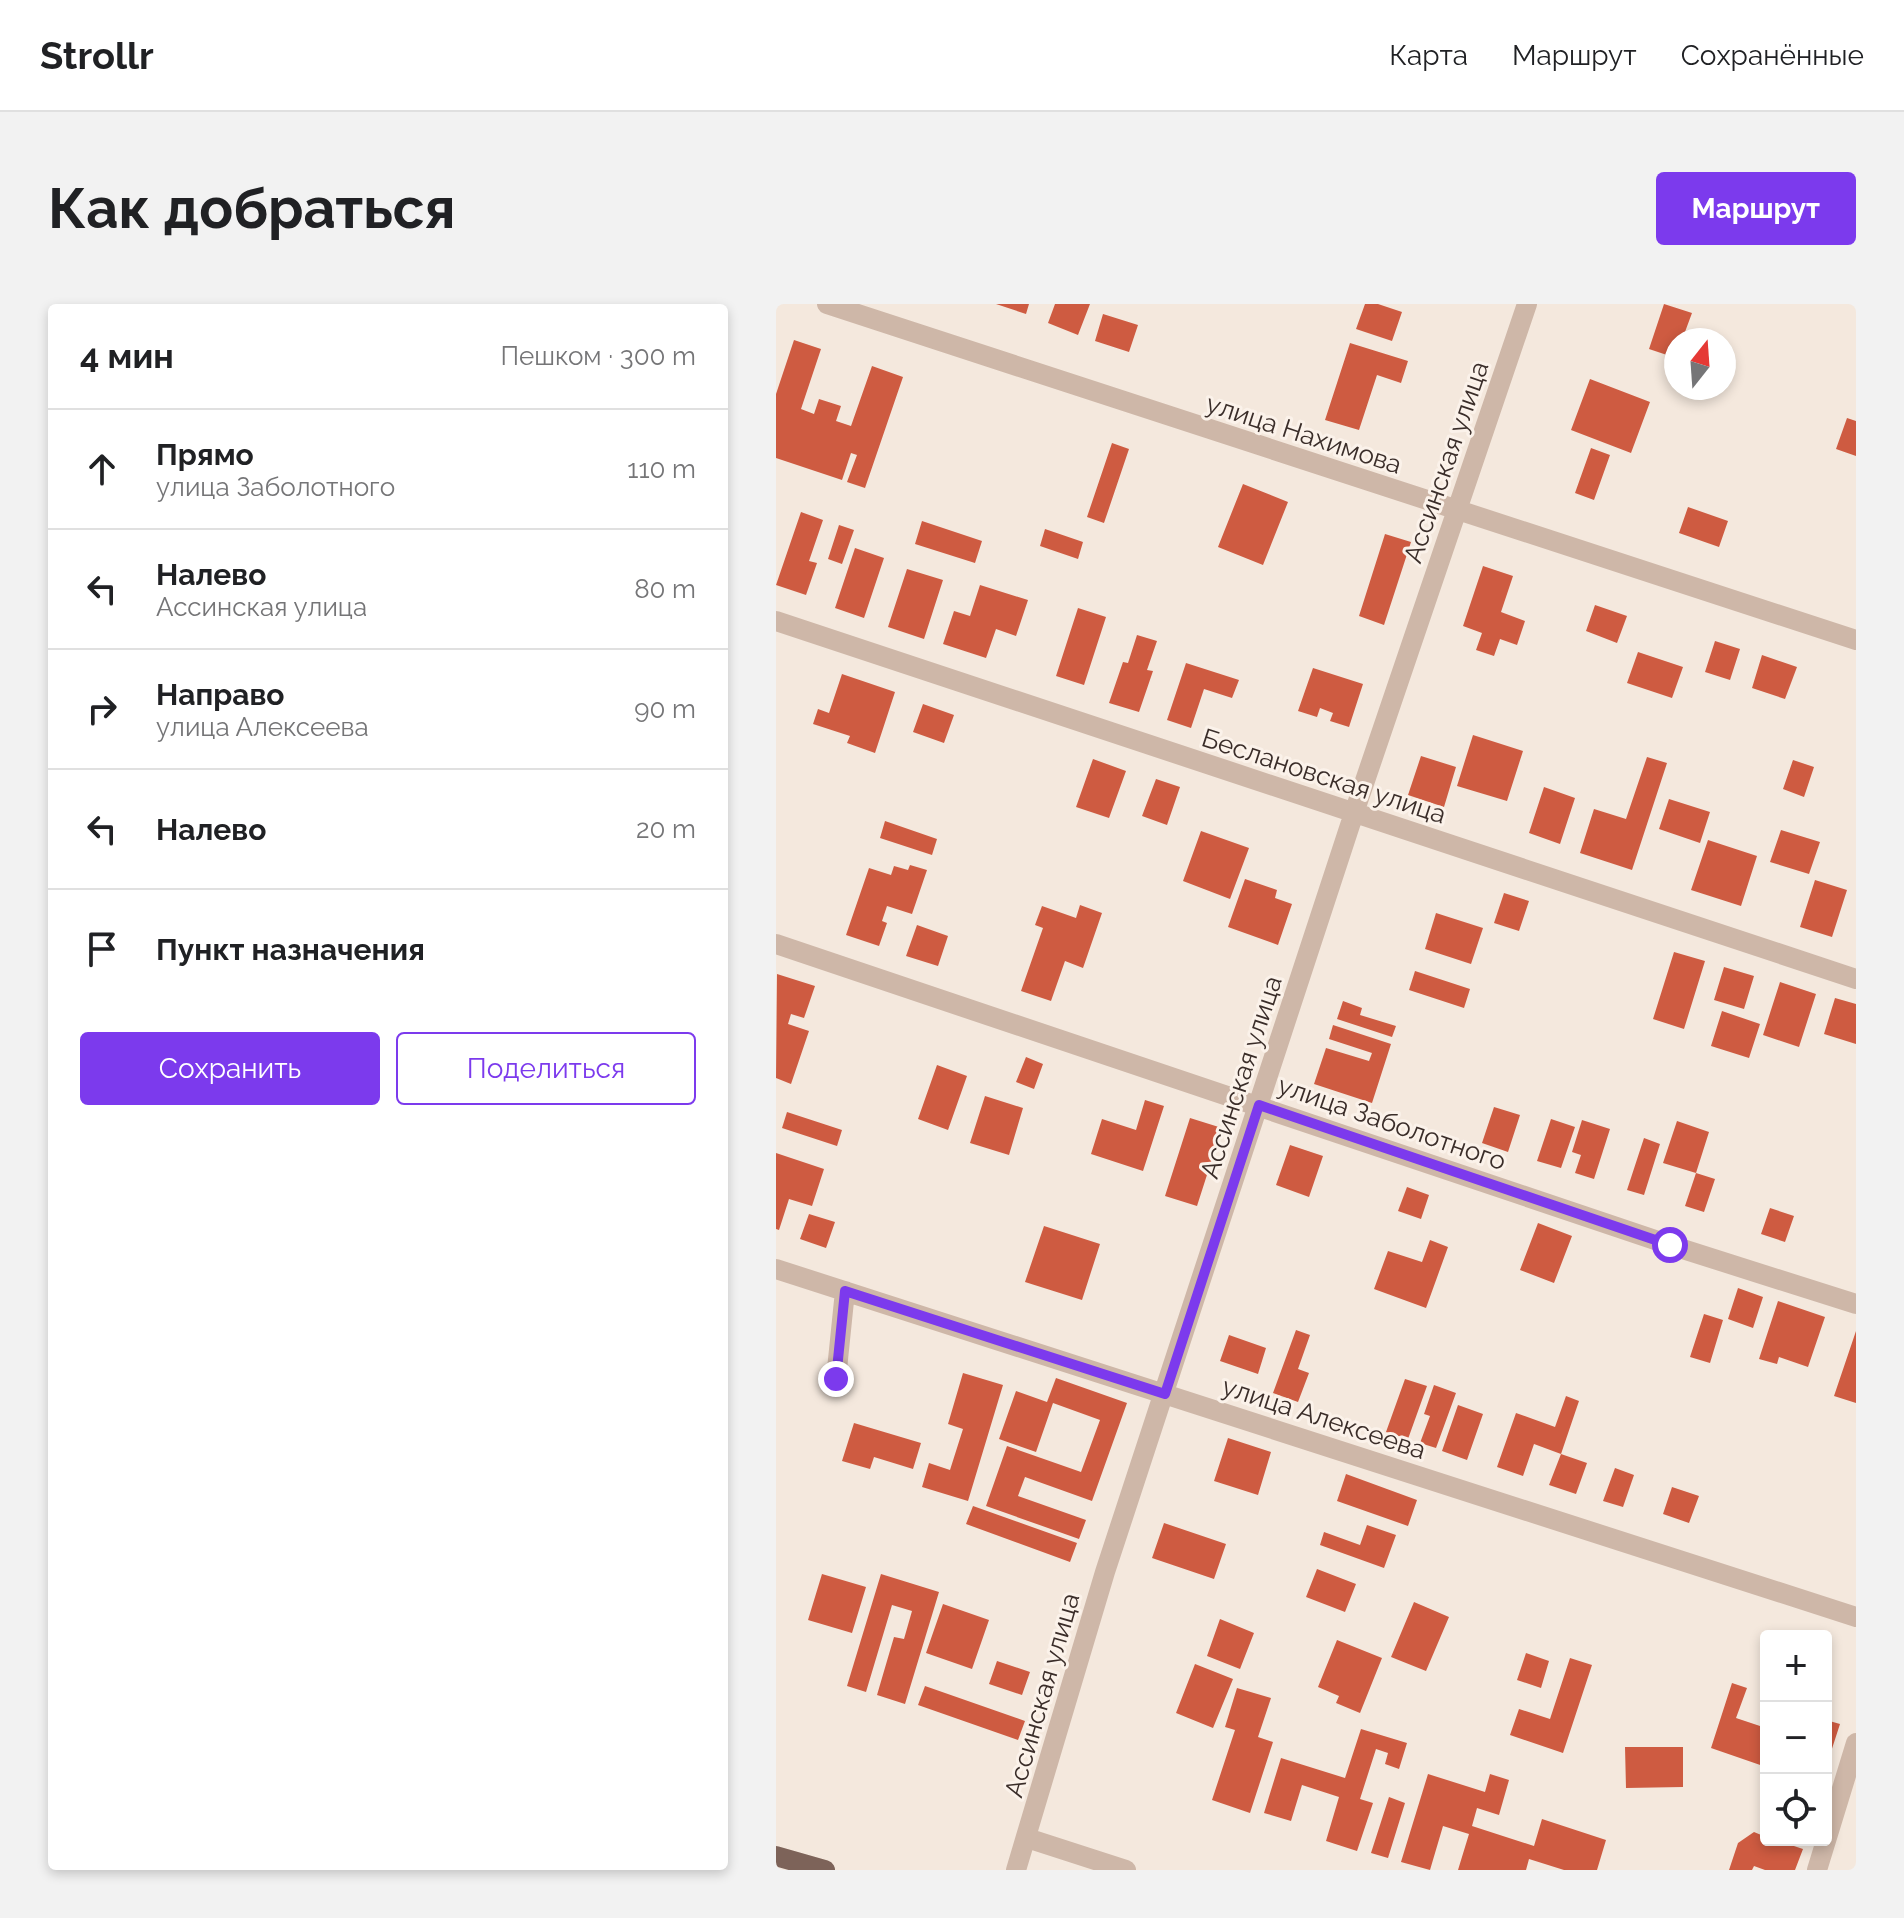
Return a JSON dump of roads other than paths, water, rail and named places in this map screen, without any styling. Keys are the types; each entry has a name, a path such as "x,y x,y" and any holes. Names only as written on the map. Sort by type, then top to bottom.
{"main road":[{"path":"776,1856 825,1870"}],"street":[{"name":"улица Нахимова","path":"827,304 1856,640"},
{"name":"Ассинская улица","path":"1016,1870 1105,1572 1354,813 1527,304"},
{"name":"Беслановская улица","path":"776,621 1856,979"},
{"name":"улица Заболотного","path":"776,944 1670,1245 1856,1304"},
{"name":"улица Алексеева","path":"776,1269 1856,1617"},
{"path":"836,1379 845,1291"},
{"path":"1817,1870 1856,1743"},
{"path":"1027,1838 1126,1870"}]}
